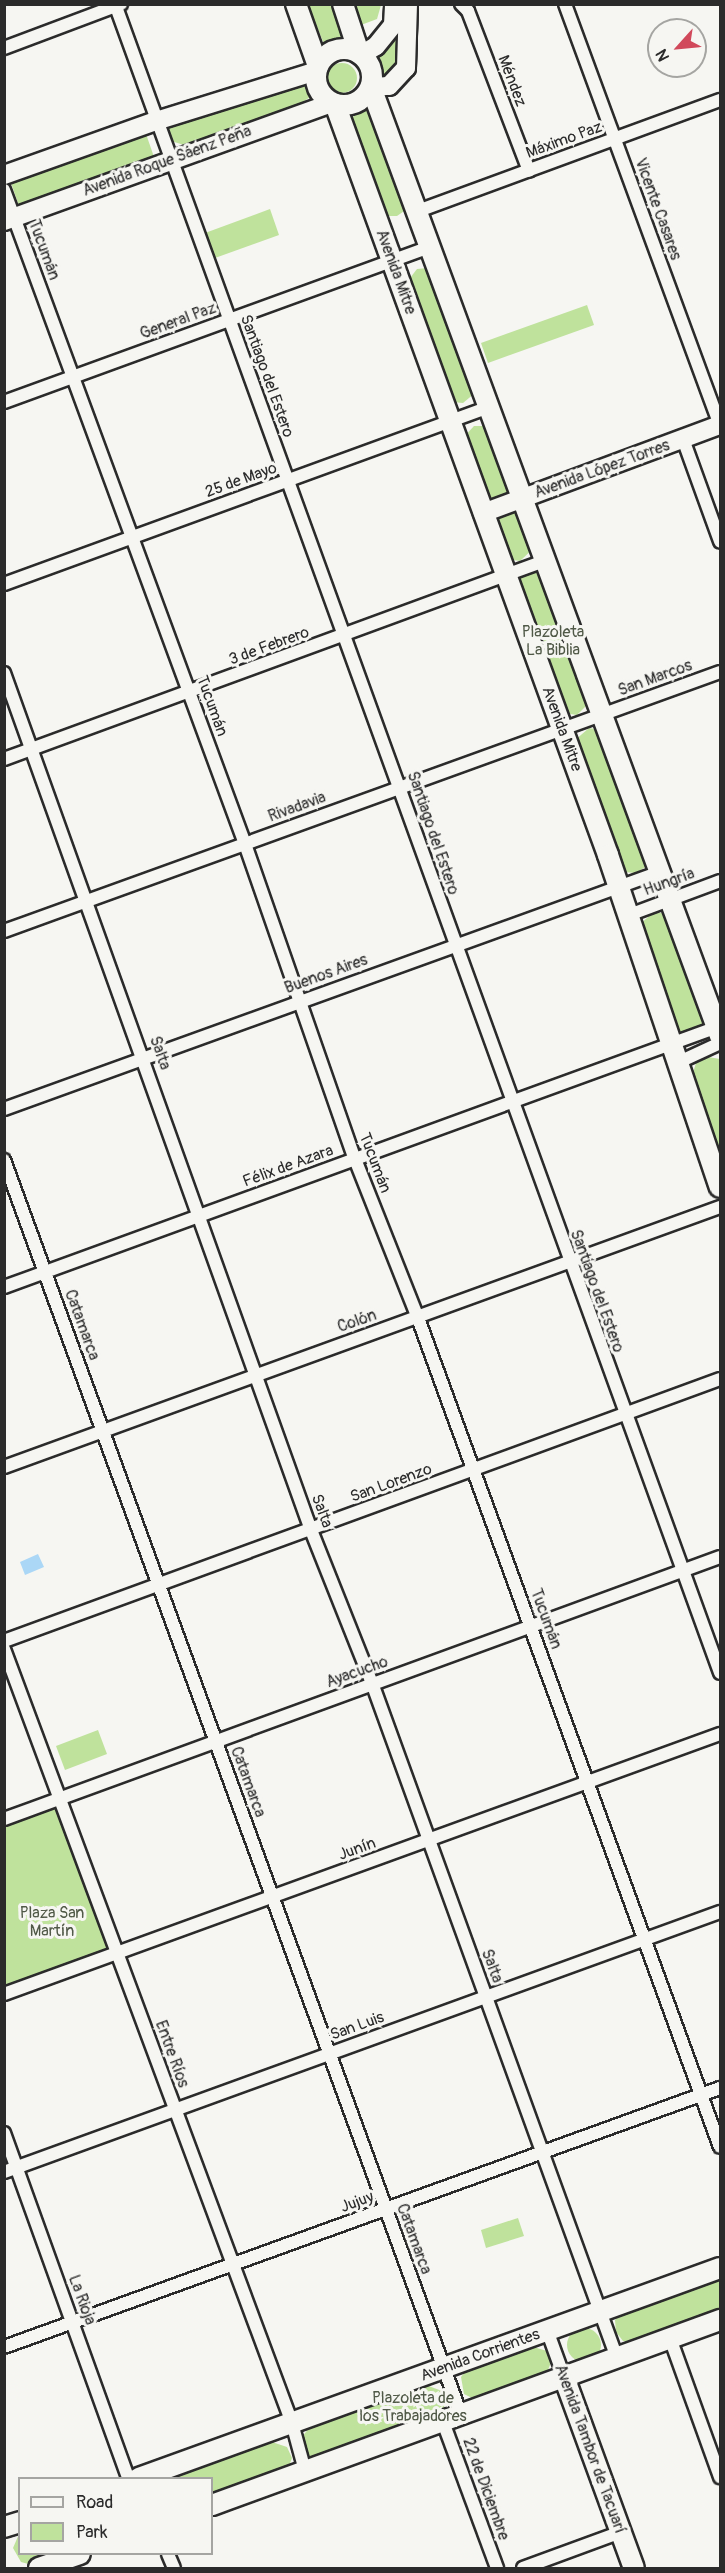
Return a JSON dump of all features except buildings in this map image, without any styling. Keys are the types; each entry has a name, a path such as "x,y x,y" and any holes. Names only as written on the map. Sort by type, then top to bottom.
{"main road":[{"path":"296,4 317,68 317,86 333,103 351,105 372,88 389,86 406,68 408,4"},
{"path":"343,4 360,54 370,66 372,88 719,1035"},
{"path":"4,175 156,121 317,68 334,51 360,54 376,46 393,25 394,4"},
{"name":"Avenida Roque Sáenz Peña","path":"9,219 170,159 333,103"},
{"name":"Avenida Mitre","path":"333,103 629,915 720,1186"},
{"name":"Avenida López Torres","path":"483,513 720,425"},
{"name":"Avenida Corrientes","path":"142,2477 720,2268"},
{"path":"213,2505 720,2320"},
{"name":"Avenida Tambor de Tacuarí","path":"564,2377 634,2568"},
{"path":"39,2568 75,2555"}],"street":[{"name":"Méndez","path":"461,4 468,11 528,171"},
{"name":"Vicente Casares","path":"565,4 720,425"},
{"path":"4,48 117,5"},
{"name":"Santiago del Estero","path":"117,5 156,121 400,788 511,1103 720,1673"},
{"name":"Máximo Paz","path":"418,211 720,100"},
{"name":"Tucumán","path":"4,190 9,219 73,377 245,844 298,1002 355,1159 418,1317 475,1471 720,2147"},
{"name":"General Paz","path":"4,402 431,246"},
{"name":"25 de Mayo","path":"4,584 489,407"},
{"path":"683,439 720,541"},
{"name":"3 de Febrero","path":"4,759 344,637 544,561"},
{"name":"San Marcos","path":"602,716 720,672"},
{"name":"Salta","path":"4,673 144,1058 197,1216 256,1373 311,1530 372,1683 617,2358"},
{"name":"Rivadavia","path":"4,931 602,716"},
{"name":"Buenos Aires","path":"4,1109 618,885 660,872"},
{"name":"Hungría","path":"629,915 720,881"},
{"path":"677,1063 719,1035"},
{"name":"Félix de Azara","path":"4,1287 511,1103 670,1042 719,1035"},
{"name":"Catamarca","path":"4,1160 443,2368 452,2418"},
{"name":"Colón","path":"4,1467 256,1373 418,1317 720,1207"},
{"name":"San Lorenzo","path":"4,1641 475,1471 720,1379"},
{"name":"Ayacucho","path":"4,1819 720,1557"},
{"name":"Entre Ríos","path":"4,1649 292,2423 305,2471"},
{"name":"Junín","path":"4,1994 720,1734"},
{"name":"San Luis","path":"4,2172 720,1912"},
{"name":"Jujuy","path":"4,2347 720,2088"},
{"name":"La Rioja","path":"4,2133 128,2477"},
{"name":"Avenida Tambor de Tacuarí","path":"547,2330 564,2377"},
{"path":"670,2338 720,2477"},
{"name":"22 de Diciembre","path":"452,2418 497,2568"},
{"path":"523,2568 621,2532"}],"green space":[{"path":"308,5 336,5 344,36 341,41 324,44"},
{"path":"353,5 381,5 377,19 361,25"},
{"path":"399,32 397,68 382,79 372,54 383,52"},
{"path":"342,63 348,64 356,72 356,84 348,92 342,93 336,92 328,84 327,78 328,72 336,64"},
{"path":"307,77 313,84 313,95 297,106 184,145 171,141 166,126"},
{"path":"362,109 375,111 407,209 397,216 385,216 347,122"},
{"path":"145,131 154,157 19,206 10,180"},
{"path":"270,209 279,235 215,258 205,233"},
{"path":"428,268 475,393 463,403 452,402 407,282 417,269"},
{"path":"587,305 594,325 488,363 481,343"},
{"path":"474,426 486,426 511,493 508,497 487,500 463,438"},
{"path":"514,510 520,512 535,547 520,561 507,559 493,523 496,517"},
{"name":"Plazoleta La Biblia","path":"536,569 543,571 591,701 577,715 564,713 515,582 519,576"},
{"path":"589,728 602,730 647,866 636,873 623,872 574,741"},
{"path":"654,912 667,914 706,1026 684,1034 677,1029 640,924"},
{"path":"708,1057 720,1059 720,1155 692,1076 696,1063"},
{"path":"98,1730 107,1754 65,1770 56,1746"},
{"name":"Plaza San Martín","path":"60,1802 114,1952 5,1991 5,1822"},
{"path":"518,2218 524,2236 486,2248 481,2230"},
{"path":"720,2275 720,2311 634,2343 623,2341 616,2332 615,2320 623,2312"},
{"path":"584,2328 596,2333 601,2345 596,2357 584,2362 572,2357 567,2345 572,2333"},
{"path":"530,2346 547,2351 551,2362 547,2373 474,2399 464,2394 461,2377 468,2368"},
{"name":"Plazoleta de los Trabajadores","path":"426,2385 442,2391 446,2402 442,2412 315,2460 305,2454 302,2437 309,2428"},
{"path":"272,2442 287,2447 292,2458 288,2469 213,2499 213,2477 174,2477"},
{"path":"18,2536 18,2555 60,2555 32,2565 21,2562 13,2548"}],"water":[{"path":"38,1554 44,1567 25,1575 20,1562"}]}
